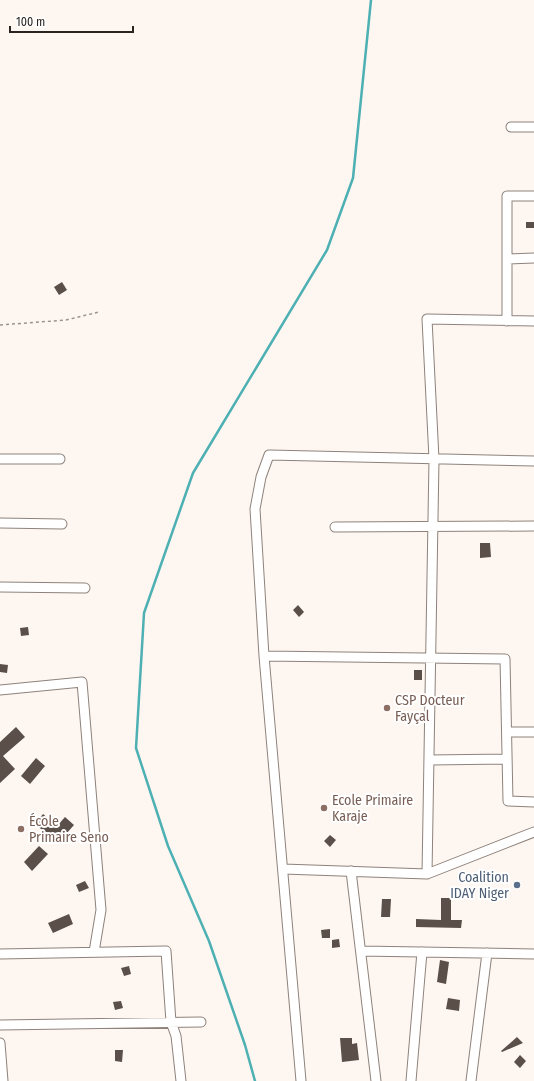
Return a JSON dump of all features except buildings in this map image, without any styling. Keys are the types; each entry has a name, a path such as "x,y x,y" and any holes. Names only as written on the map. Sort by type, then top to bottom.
{"street":[{"path":"511,127 534,127"},
{"path":"507,321 507,196 534,196"},
{"path":"507,259 534,258"},
{"path":"427,874 434,459 427,319 534,321"},
{"path":"301,1081 264,656 255,509 261,477 269,455 534,461"},
{"path":"0,458 60,459"},
{"path":"0,523 62,524"},
{"path":"335,527 433,528 534,526"},
{"path":"0,587 85,588"},
{"path":"264,656 505,659 508,801 534,802"},
{"path":"0,690 82,682 101,910 94,952"},
{"path":"506,732 534,732"},
{"path":"429,760 507,759"},
{"path":"283,869 427,874 534,832"},
{"path":"351,871 376,1081"},
{"path":"0,954 166,951 171,1022 176,1036 181,1081"},
{"path":"361,951 534,954"},
{"path":"411,1081 422,952"},
{"path":"470,1081 487,953"},
{"path":"0,1025 201,1022"},
{"path":"0,1043 3,1081"}],"path":[{"path":"0,325 66,320 99,312"}],"waterway":[{"path":"255,1081 245,1045 209,941 168,846 136,748 144,613 193,473 327,250 353,178 371,0"}],"place":[{"name":"CSP Docteur Fayçal","path":"387,708"},
{"name":"Ecole Primaire Karaje","path":"324,808"},
{"name":"École Primaire Seno","path":"21,829"},
{"name":"Coalition IDAY Niger","path":"517,885"}]}
